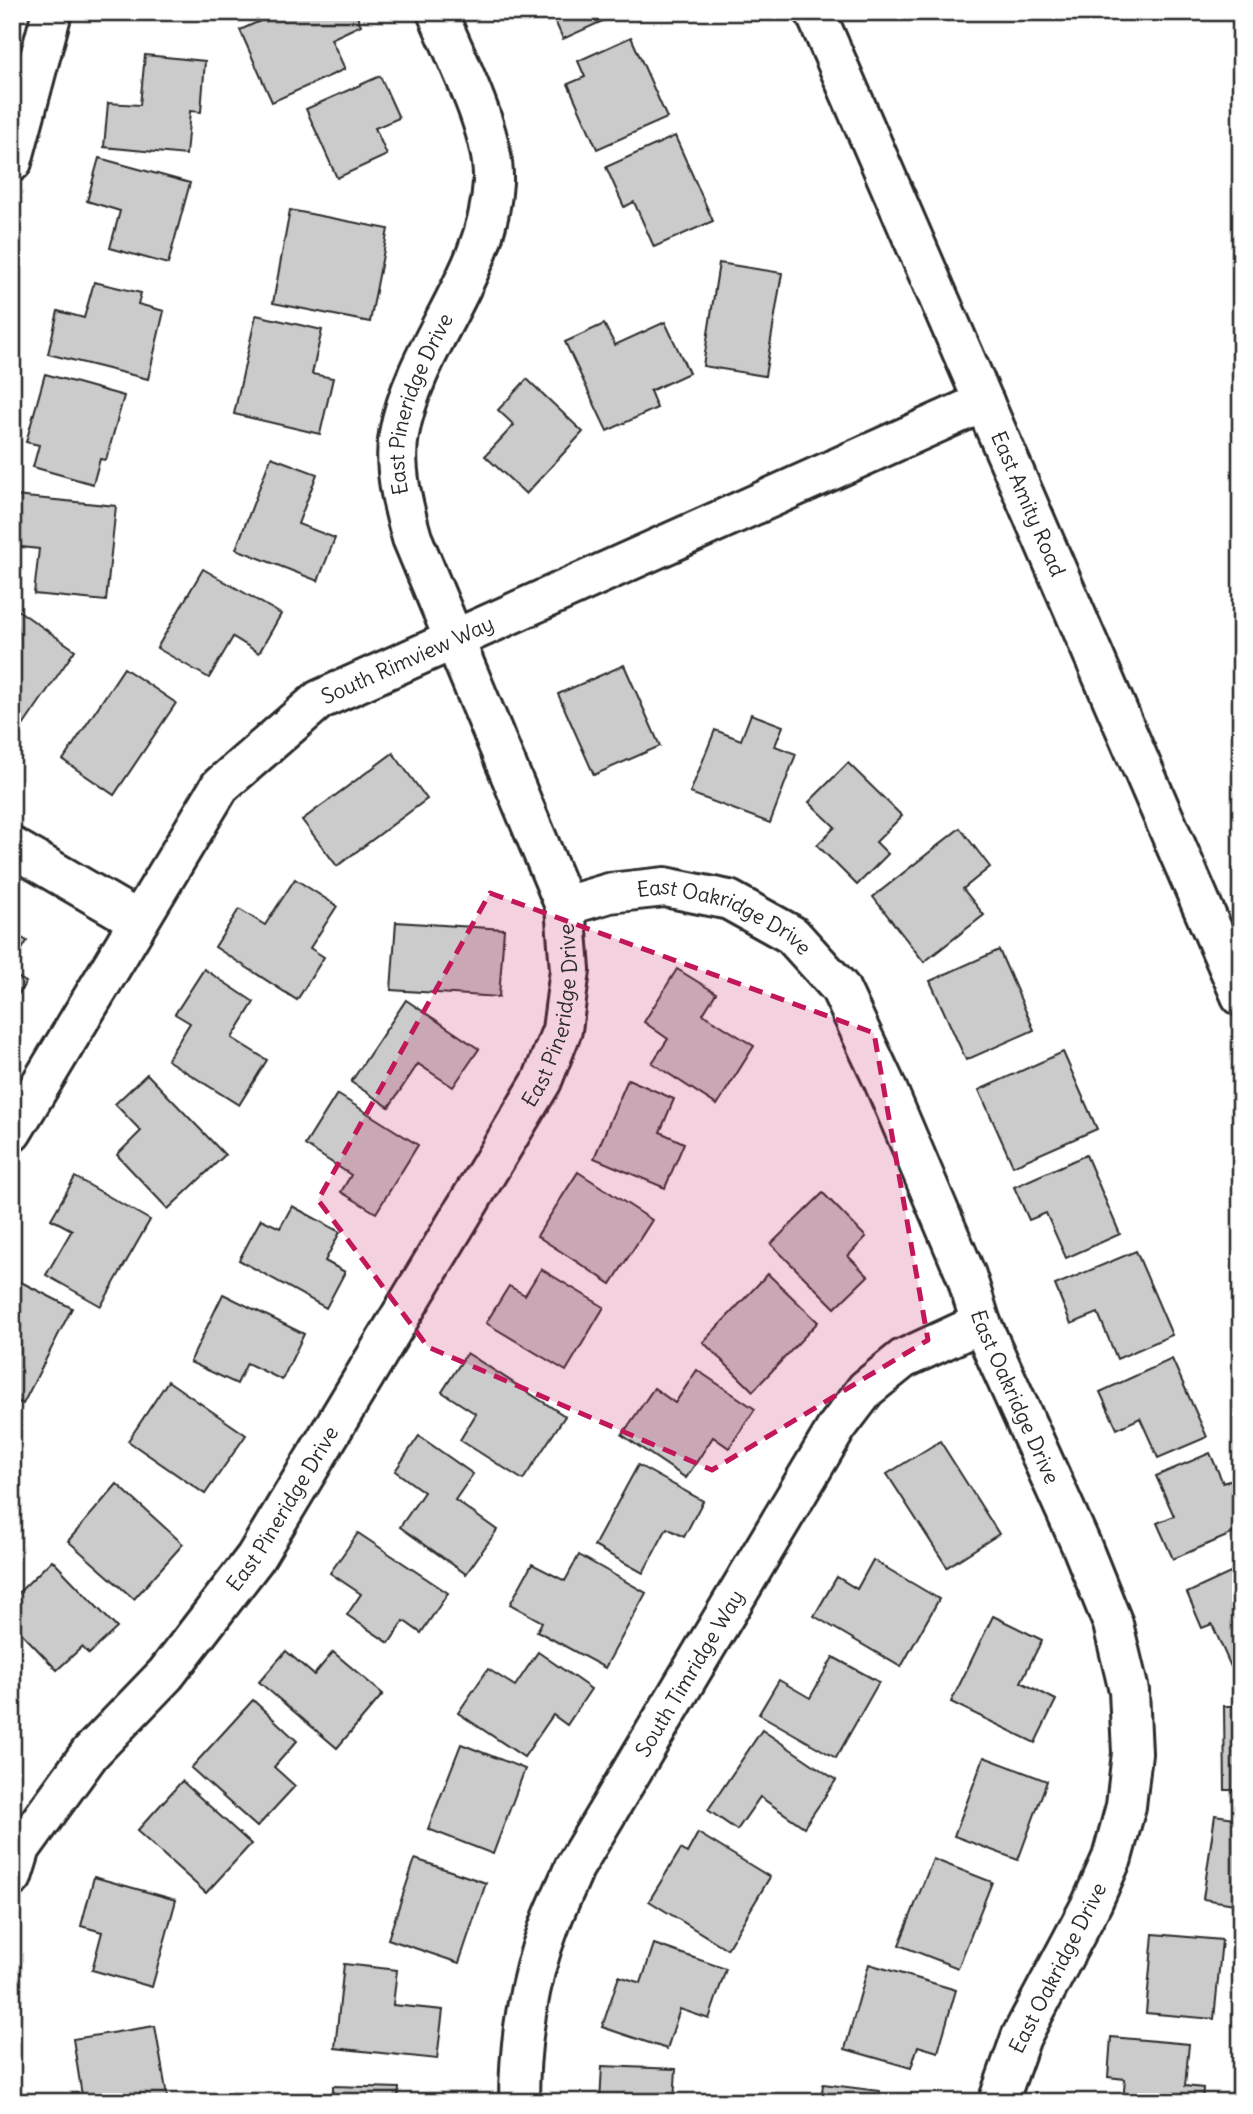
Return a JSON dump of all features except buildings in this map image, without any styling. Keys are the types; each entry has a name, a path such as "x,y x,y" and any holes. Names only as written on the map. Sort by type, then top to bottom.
{"street":[{"path":"12,162 52,12"},
{"name":"East Pineridge Drive","path":"12,1877 21,1848 90,1753 166,1674 255,1558 542,1081 562,1030 570,970 565,906 412,538 400,493 399,436 413,383 473,266 488,225 493,181 489,136 437,12"},
{"name":"East Amity Road","path":"815,12 1241,996"},
{"name":"South Rimview Way","path":"12,1132 220,786 319,700 984,402"},
{"path":"12,847 139,921"},
{"name":"East Oakridge Drive","path":"565,906 609,893 664,887 729,900 792,935 840,988 884,1082 961,1263 982,1323 1114,1624 1129,1691 1132,1754 1126,1806 1112,1858 1093,1903 1021,2036 998,2102"},
{"name":"South Timridge Way","path":"519,2102 519,2066 528,2000 547,1930 574,1868 837,1427 866,1389 903,1359 982,1323"}],"highlighted area":[{"path":"490,893 874,1033 928,1340 712,1470 428,1347 318,1200"}]}
